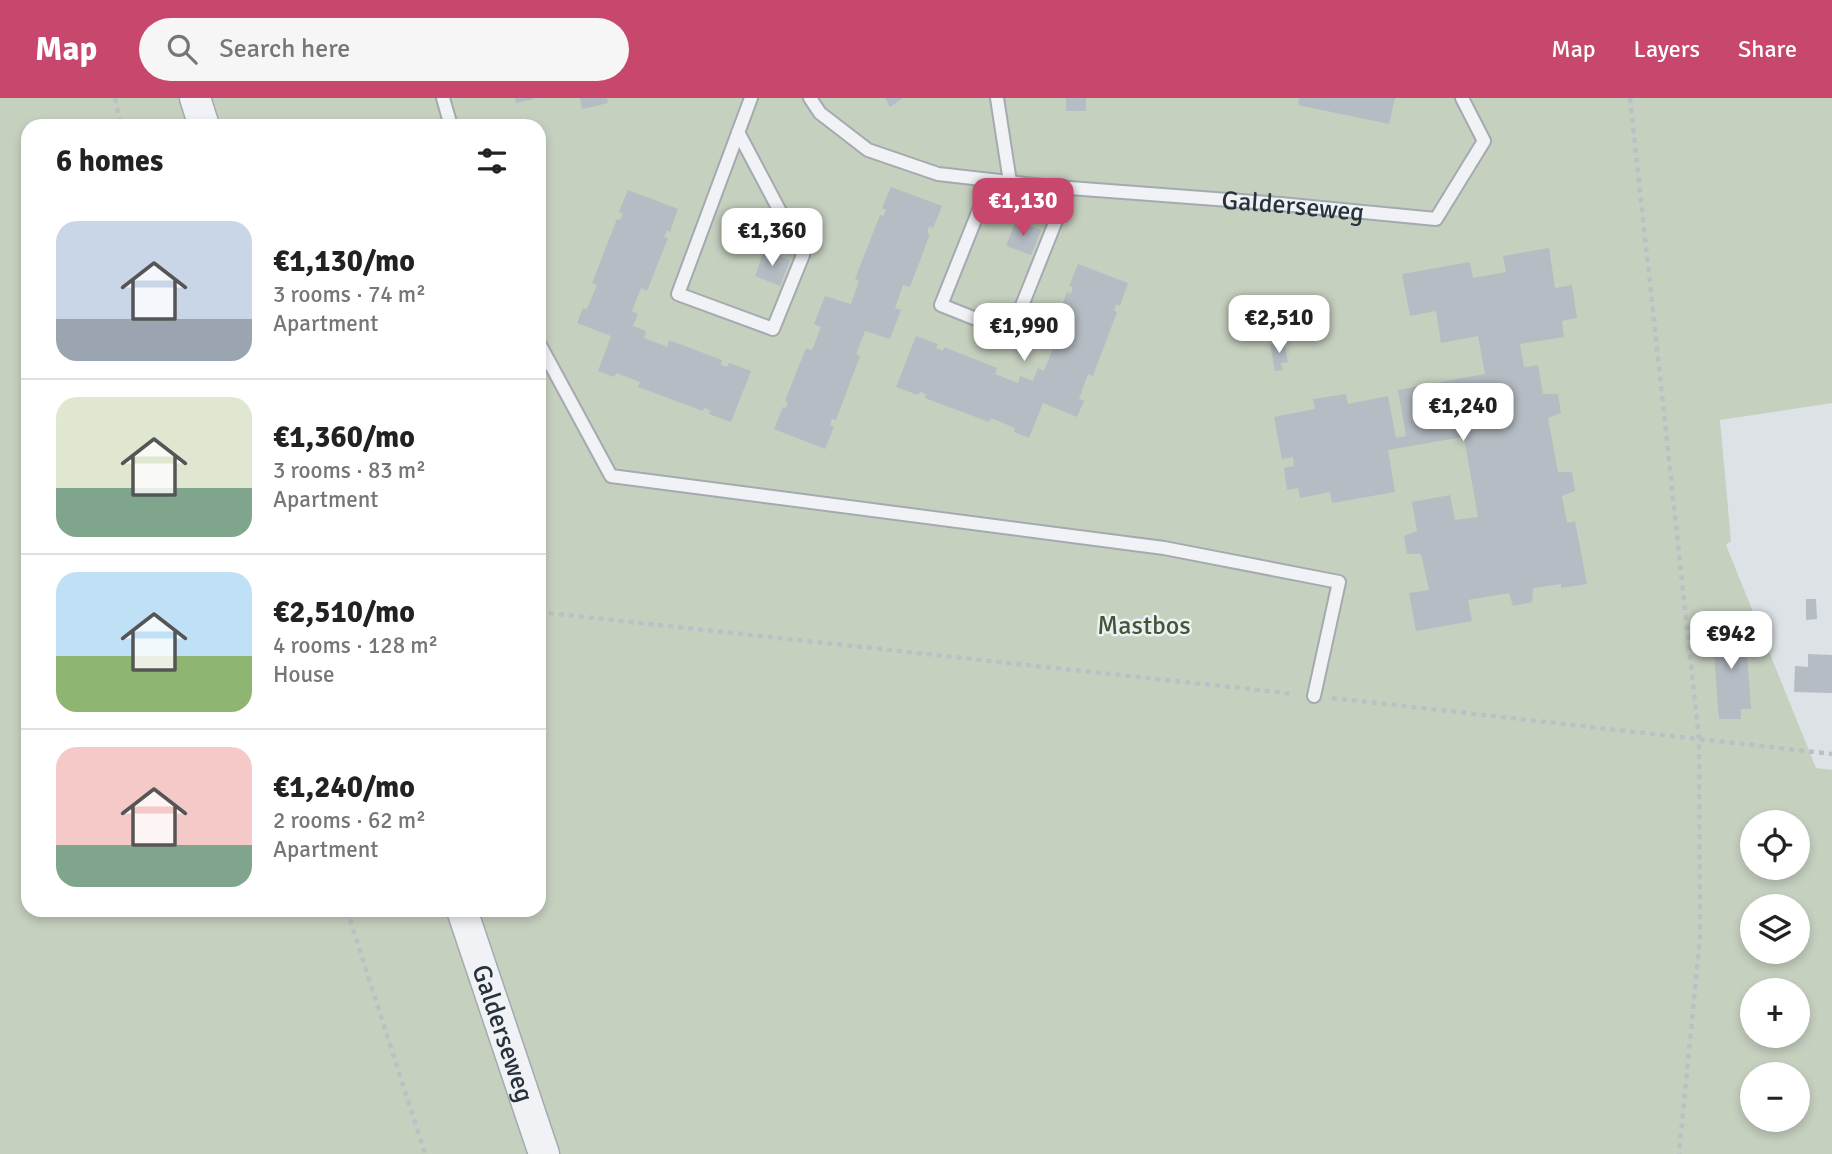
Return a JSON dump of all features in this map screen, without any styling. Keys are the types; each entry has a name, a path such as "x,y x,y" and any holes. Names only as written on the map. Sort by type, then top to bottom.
{"street":[{"path":"195,98 202,119"},
{"name":"Galderseweg","path":"464,917 544,1154"}],"lane":[{"path":"443,98 450,119"},
{"path":"738,132 803,255 773,329 678,294 738,132 751,98"},
{"name":"Galderseweg","path":"810,98 820,113 868,150 938,174 1069,188 1436,219 1484,141 1462,98"},
{"path":"997,98 1010,182"},
{"path":"991,180 942,306 1011,333 1069,188"},
{"path":"546,356 611,476 1164,548 1339,582 1314,696"}],"path":[{"path":"115,98 120,119"},
{"path":"1630,98 1699,739 1700,938 1679,1154"},
{"path":"546,613 1832,754"},
{"path":"349,917 425,1154"}],"green space":[{"name":"Mastbos","path":"0,98 1832,98 1832,403 1720,420 1731,541 1726,545 1816,768 1832,770 1832,1154 0,1154"}],"building":[{"path":"515,98 534,98 534,99 516,103"},
{"path":"580,98 607,98 608,103 582,109"},
{"path":"885,98 903,98 890,107"},
{"path":"1066,98 1086,98 1086,111 1066,111"},
{"path":"1299,98 1395,98 1389,124 1298,105"},
{"path":"891,187 942,206 933,228 929,226 927,233 930,234 910,287 903,285 895,308 901,310 890,339 865,331 856,354 860,356 836,420 832,419 830,425 834,427 825,449 774,429 783,407 786,408 788,402 785,401 806,348 812,350 821,327 814,324 825,296 851,304 859,281 855,279 880,215 883,216 886,210 882,208"},
{"path":"628,190 678,209 670,232 667,230 664,237 668,238 647,291 641,288 632,311 638,314 633,326 646,331 644,338 667,347 669,340 722,360 721,365 727,367 729,363 751,371 731,422 709,414 710,410 704,408 703,411 638,387 640,382 616,373 614,377 598,371 611,336 577,323 583,308 587,309 597,285 592,283 617,219 620,220 623,214 619,212"},
{"path":"1016,220 1041,230 1031,255 1006,246"},
{"path":"1549,248 1555,288 1572,285 1577,318 1562,321 1564,337 1520,344 1524,367 1538,365 1543,394 1558,394 1561,413 1548,418 1558,472 1572,472 1575,491 1562,496 1567,523 1575,521 1587,584 1533,588 1532,602 1513,606 1509,593 1468,600 1472,621 1416,631 1409,593 1429,590 1421,554 1407,554 1404,536 1417,531 1412,502 1450,495 1455,520 1478,517 1464,438 1468,436 1388,450 1395,492 1332,503 1330,492 1300,498 1298,488 1287,490 1284,468 1294,466 1293,457 1282,459 1274,417 1315,409 1313,399 1346,394 1348,404 1388,396 1396,438 1406,436 1398,390 1485,374 1478,336 1441,343 1436,311 1410,316 1402,274 1470,262 1473,278 1506,272 1503,256"},
{"path":"764,250 790,260 780,286 755,276"},
{"path":"1078,264 1128,283 1120,306 1116,304 1114,310 1117,312 1093,376 1088,374 1079,399 1084,401 1077,417 1043,403 1029,438 1014,432 1015,428 991,418 989,422 925,398 926,394 920,392 918,395 896,387 916,336 938,344 936,348 943,351 944,347 997,368 995,374 1018,383 1020,376 1033,381 1038,368 1044,371 1053,348 1047,345 1067,292 1071,294 1073,287 1069,286"},
{"path":"1284,341 1288,362 1281,363 1283,370 1275,371 1270,344"},
{"path":"1806,599 1816,599 1817,619 1806,620"},
{"path":"1745,626 1751,709 1741,709 1741,719 1719,719 1712,628"},
{"path":"1808,654 1832,655 1832,693 1794,692 1795,666 1808,667"}]}
